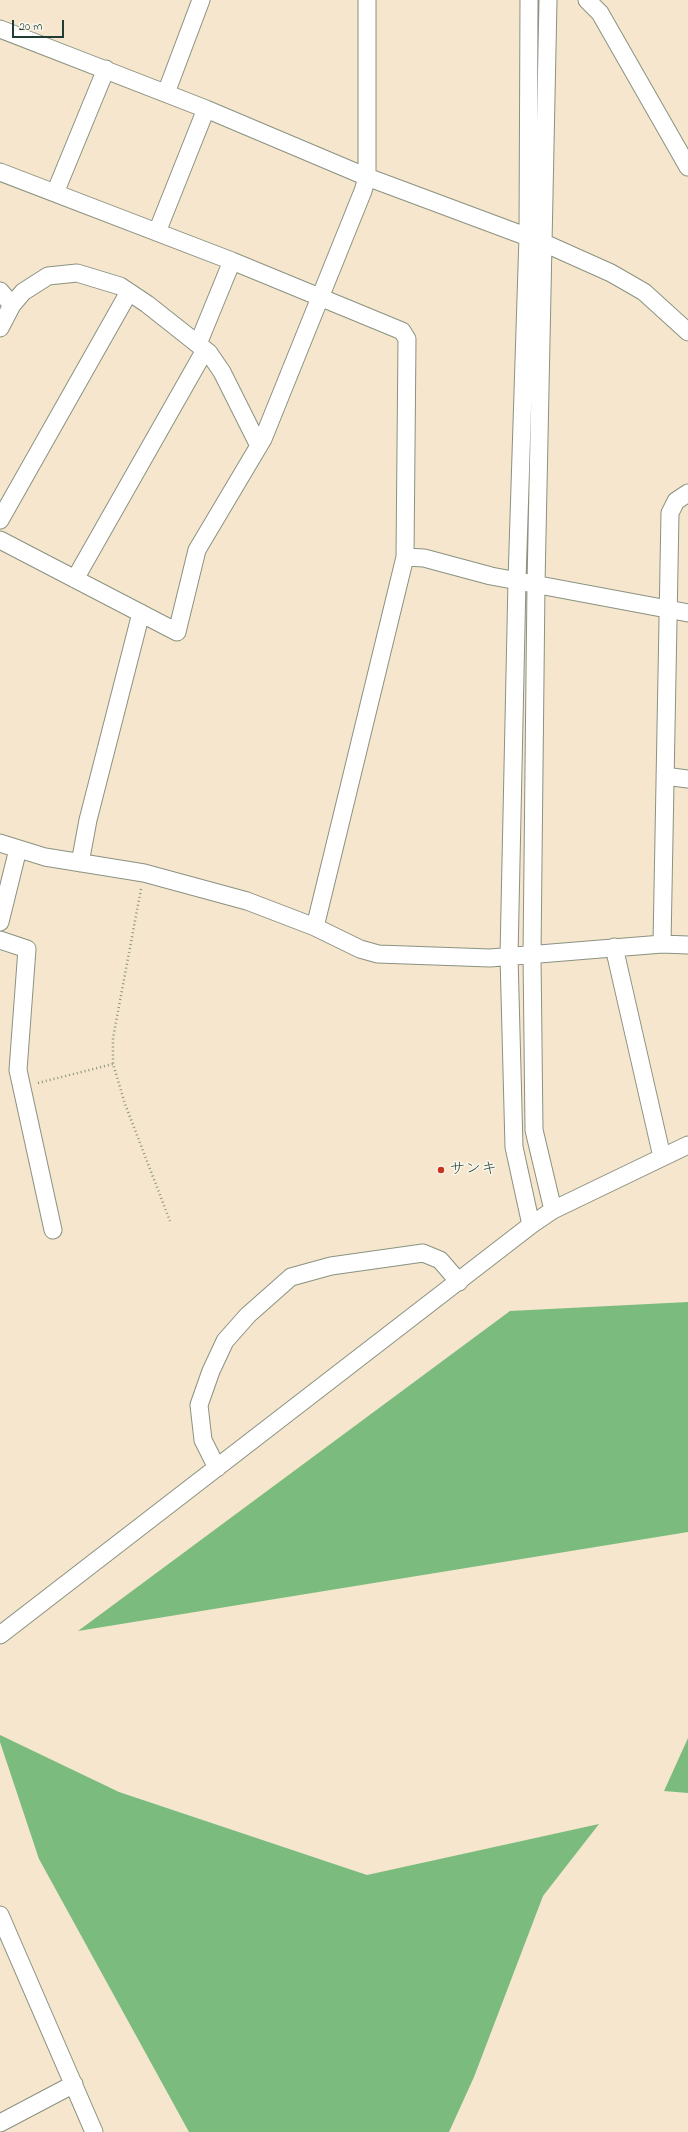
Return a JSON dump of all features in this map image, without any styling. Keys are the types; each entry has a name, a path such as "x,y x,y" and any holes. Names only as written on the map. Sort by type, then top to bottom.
{"street":[{"path":"166,93 200,0"},
{"path":"0,540 177,632 197,550 259,446 321,297 367,177 367,0"},
{"path":"529,0 528,236 517,580 509,956 514,1147 531,1225"},
{"path":"548,0 536,584 532,954 534,1130 553,1210"},
{"path":"587,0 600,13 688,167"},
{"path":"0,28 206,109 367,177 544,243 611,273 644,292 688,332"},
{"path":"55,193 106,69"},
{"path":"157,232 206,109"},
{"path":"0,172 232,261 321,297 402,331 407,339 405,557 315,927"},
{"path":"75,579 201,347 232,261"},
{"path":"0,328 12,305 23,292 48,276 77,273 120,286 201,347 222,372 259,446"},
{"path":"0,291 12,305"},
{"path":"0,520 129,292"},
{"path":"662,944 670,513 676,501 688,494"},
{"path":"405,557 424,558 491,576 688,613"},
{"path":"80,863 88,820 141,613"},
{"path":"665,776 688,779"},
{"path":"0,843 18,849 80,863 144,873 247,900 315,927 360,949 378,954 490,958 614,947 662,944 688,945"},
{"path":"0,922 18,849"},
{"path":"0,940 27,948 18,1070 53,1230"},
{"path":"614,947 662,1157"},
{"path":"0,1636 531,1225 553,1210 688,1145"},
{"path":"217,1468 203,1440 198,1404 225,1341 248,1315 291,1277 331,1266 423,1253 440,1260 458,1282"},
{"path":"0,1915 94,2132"},
{"path":"0,2123 74,2084"}],"path":[{"path":"144,873 113,1038 113,1064 125,1104 170,1221"},
{"path":"22,1086 113,1064"}],"green space":[{"path":"688,1302 688,1532 78,1631 510,1311"},
{"path":"0,1735 119,1792 367,1875 599,1824 543,1896 474,2077 449,2132 189,2132 39,1859 0,1742"},
{"path":"688,1738 688,1793 664,1791"}],"place":[{"name":"サンキ","path":"441,1170"}]}
